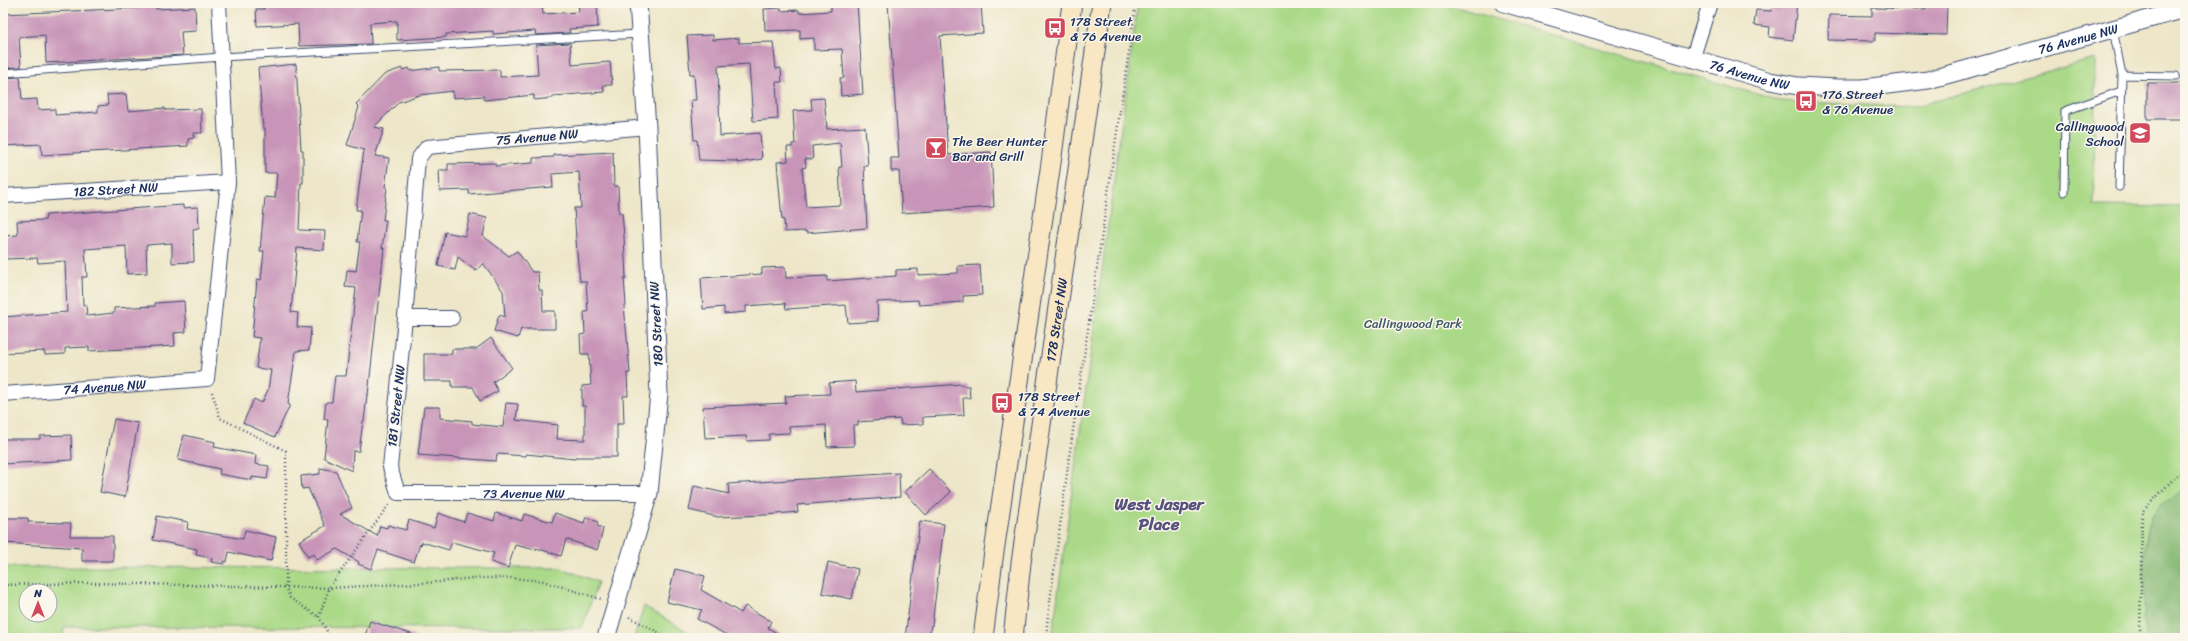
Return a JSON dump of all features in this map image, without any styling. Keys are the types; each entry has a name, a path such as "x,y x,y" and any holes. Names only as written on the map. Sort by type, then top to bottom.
{"main road":[{"path":"983,638 1072,3"},
{"name":"178 Street NW","path":"1013,638 1021,563 1102,3"},
{"path":"993,559 1021,563"}],"street":[{"path":"207,378 228,182 219,3"},
{"name":"180 Street NW","path":"606,638 649,493 659,394 647,127 638,3"},
{"path":"1692,60 1710,3"},
{"name":"76 Avenue NW","path":"1512,4 1692,60 1770,81 1798,86 1863,88 1928,80 2185,9"},
{"name":"75 Avenue NW","path":"427,147 647,127"},
{"name":"181 Street NW","path":"398,493 390,467 405,318 418,159 427,147"},
{"name":"182 Street NW","path":"3,196 228,182"},
{"path":"405,318 452,318"},
{"name":"74 Avenue NW","path":"3,394 207,378"},
{"name":"73 Avenue NW","path":"398,493 649,493"}],"lane":[{"path":"2113,29 2122,75 2119,187"},
{"path":"3,73 222,57 640,34"},
{"path":"2122,75 2176,76"},
{"path":"2064,192 2065,111 2121,91"}],"path":[{"path":"1047,638 1047,624 1071,443 1136,3"},
{"path":"207,378 220,418 286,451 286,588 290,598 319,617 331,638"},
{"path":"2140,638 2142,512 2179,472 2185,473"},
{"path":"319,617 329,588 398,493"},
{"path":"3,585 92,583 329,588 439,582 472,578 511,578 543,581 601,598"},
{"path":"628,616 669,638"}],"green space":[{"name":"Callingwood Park","path":"1138,3 1442,3 1781,101 1911,107 2095,59 2094,206 2185,207 2185,638 1052,638"},
{"path":"2185,491 2185,638 2145,638 2144,593 2148,527 2154,512 2162,504"},
{"path":"3,567 561,568 598,582 582,628 64,627 63,638 3,638"},
{"path":"644,606 698,638 634,638"}],"building":[{"path":"263,3 542,3 543,14 579,12 578,3 597,3 598,27 569,29 570,33 536,35 535,31 493,34 493,31 446,34 446,37 397,40 397,21 370,23 371,44 299,46 298,24 257,26 256,9 264,9"},
{"path":"831,3 857,3 863,94 841,96 840,78 844,78 842,49 814,50 814,38 800,39 800,30 765,31 764,9 781,8 781,11 799,10 799,13 831,11"},
{"path":"888,3 981,3 983,33 940,36 948,155 991,152 994,207 902,213 899,171 891,171 891,158 899,158"},
{"path":"1781,3 1797,3 1793,40 1769,37 1770,27 1754,25 1756,10 1771,11 1772,5 1781,6"},
{"path":"1926,3 1947,3 1946,35 1875,33 1875,41 1828,40 1829,15 1872,16 1872,8 1926,9"},
{"path":"155,4 156,9 195,7 196,31 181,32 183,55 46,63 45,35 19,37 21,67 4,68 3,14 140,8 140,5"},
{"path":"713,35 713,40 739,38 739,43 773,42 776,69 781,68 782,82 776,82 778,119 753,121 749,64 718,66 720,136 760,133 762,159 737,163 737,161 699,160 697,140 694,140 691,100 696,100 694,74 690,74 687,36"},
{"path":"570,43 572,65 610,62 612,85 603,85 604,92 553,96 553,98 534,100 534,95 484,100 484,96 453,98 453,91 419,95 399,102 374,127 384,129 375,156 389,158 383,220 386,220 382,248 384,248 368,395 359,451 353,451 352,471 324,458 328,419 324,419 326,402 332,402 335,376 346,376 356,288 345,287 347,270 356,271 360,242 357,242 361,210 356,210 364,150 347,145 359,107 356,104 385,74 402,68 402,70 409,68 410,71 439,67 439,71 500,70 500,77 538,75 536,45"},
{"path":"296,64 301,150 303,150 303,183 301,183 299,230 325,231 324,250 297,248 291,312 298,313 297,327 311,328 309,350 296,351 288,404 290,405 275,437 243,423 254,399 262,403 268,390 271,370 256,368 260,338 252,337 257,279 261,280 264,251 260,251 265,197 275,198 277,173 265,173 265,128 263,128 258,68"},
{"path":"20,77 22,100 37,99 38,110 55,109 55,115 98,112 98,106 108,105 107,95 126,94 128,111 165,108 165,110 201,109 202,133 193,133 194,138 188,139 188,146 42,155 41,144 3,146 3,84 5,84 5,78"},
{"path":"2147,83 2185,83 2185,119 2147,119"},
{"path":"824,98 827,129 865,127 868,166 864,166 867,228 806,233 806,231 785,232 784,220 782,220 777,162 788,161 787,147 792,147 792,144 795,144 793,111 812,110 811,99","holes":["840,143 842,167 839,167 841,205 806,207 802,168 806,167 805,159 813,159 812,146"]},
{"path":"613,152 614,186 618,186 619,213 622,213 624,237 626,278 624,278 626,305 624,305 630,373 627,373 628,396 623,396 624,424 617,424 617,457 576,457 575,459 526,454 526,456 497,454 496,461 418,455 424,407 440,407 440,418 472,421 472,424 503,427 506,403 518,404 516,420 558,425 557,439 585,440 585,406 582,406 582,386 591,385 589,354 581,354 580,335 585,334 584,312 588,312 586,281 580,281 574,208 581,208 579,172 552,174 553,187 469,194 469,190 440,191 439,170 448,170 448,164 495,163 495,166 533,163 533,158 554,157 554,155"},
{"path":"183,205 183,208 198,207 199,228 193,229 194,262 172,263 172,243 146,245 147,273 127,274 126,246 85,249 87,277 82,277 83,305 86,305 87,316 114,313 114,308 155,306 155,303 184,301 186,332 174,333 175,346 89,351 89,347 65,348 65,354 45,355 44,351 3,353 3,317 67,312 65,261 38,263 37,258 3,259 3,236 18,235 17,221 45,220 46,215"},
{"path":"470,214 487,218 483,236 509,256 517,251 532,272 538,272 539,290 542,290 543,311 555,311 555,329 521,329 518,338 494,331 499,315 505,317 503,291 483,263 476,271 458,257 455,270 438,266 445,232 465,236"},
{"path":"980,265 982,295 963,296 963,302 919,305 918,300 877,302 878,321 848,323 846,305 786,309 785,303 746,306 746,312 724,314 724,307 703,309 701,278 762,274 762,268 785,267 786,278 827,276 827,281 896,276 896,270 918,269 918,275 958,273 958,266"},
{"path":"491,338 512,368 493,382 498,391 480,401 473,387 452,387 452,381 424,381 424,354 452,354 452,349 476,349"},
{"path":"855,381 856,392 962,384 963,386 969,386 970,398 963,398 964,415 923,417 923,424 901,425 900,419 858,422 858,425 853,425 854,446 827,447 826,425 789,427 790,433 769,434 769,440 747,441 746,436 705,438 703,407 786,403 785,396 830,394 829,383"},
{"path":"114,419 138,423 125,497 100,492"},
{"path":"71,435 72,460 3,464 3,439 40,439 40,436"},
{"path":"184,435 215,442 214,447 256,455 255,464 269,466 267,479 252,477 252,480 219,474 220,469 178,460"},
{"path":"320,468 336,471 352,508 340,514 377,536 380,526 387,528 388,525 406,530 409,520 434,528 438,513 464,522 467,513 494,521 496,513 522,521 524,514 552,522 555,513 584,523 586,517 598,522 597,526 603,528 602,534 597,550 566,539 561,556 536,548 536,550 515,545 508,568 491,562 494,553 452,542 449,550 422,542 414,562 378,550 371,569 358,564 359,562 337,549 317,560 314,554 308,557 299,541 325,526 308,488 302,489 301,476 320,474"},
{"path":"929,469 951,492 926,515 905,492"},
{"path":"899,473 900,497 797,505 798,512 765,515 718,517 689,510 694,486 729,494 728,484"},
{"path":"157,516 188,522 187,529 243,539 245,530 276,537 271,561 229,552 227,562 224,561 224,564 211,562 212,558 196,555 197,549 153,540"},
{"path":"3,518 28,518 28,522 71,523 70,536 113,536 113,561 82,561 82,548 3,543"},
{"path":"920,521 944,524 932,626 931,625 929,638 905,638"},
{"path":"828,562 858,569 852,599 822,593"},
{"path":"675,569 705,576 701,590 741,613 745,606 771,621 768,628 786,638 732,638 697,619 702,610 667,602"},
{"path":"370,621 414,635 414,638 372,638 365,636"}],"place":[{"name":"178 Street & 76 Avenue","path":"1055,28"},
{"name":"176 Street & 76 Avenue","path":"1806,101"},
{"name":"Callingwood School","path":"2140,133"},
{"name":"The Beer Hunter Bar and Grill","path":"936,148"},
{"name":"178 Street & 74 Avenue","path":"1002,403"}],"district":[{"name":"West Jasper Place","path":"1159,514"}]}
